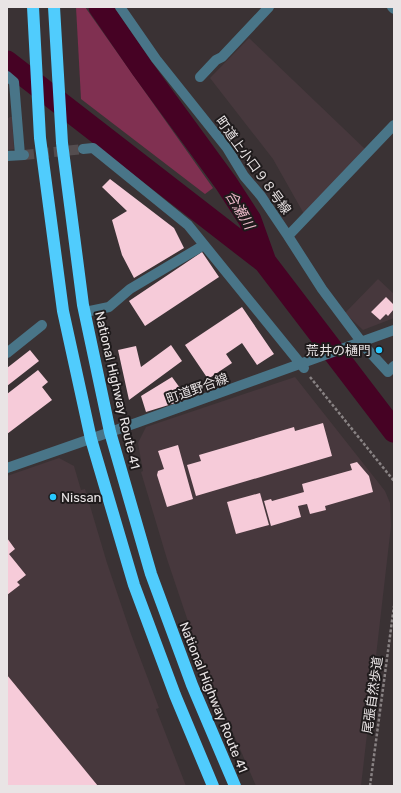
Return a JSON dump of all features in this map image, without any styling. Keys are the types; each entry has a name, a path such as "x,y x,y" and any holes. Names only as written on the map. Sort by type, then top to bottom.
{"highway":[{"path":"33,7 40,138 63,311 91,439 134,585 175,695 213,786"},
{"name":"National Highway Route 41","path":"54,7 62,143 85,312 110,432 151,574 192,685 235,786"}],"street":[{"name":"町道上小口９８号線","path":"120,7 156,59 227,148 244,176 261,196 322,289 360,343 388,372 394,366"},
{"path":"200,76 216,60 222,57 269,7"},
{"path":"7,76 14,82 22,155 7,156"},
{"path":"7,115 16,107"},
{"path":"288,236 394,125"},
{"path":"83,149 93,148 188,225 303,366"},
{"path":"85,312 110,307 130,289 204,245"},
{"path":"7,353 42,325"},
{"name":"町道野合線","path":"7,468 303,366 394,330"}],"path":[{"path":"303,366 394,481"},
{"name":"尾張自然歩道","path":"370,786 394,606"}],"shaded area":[{"path":"76,7 85,7 213,188 205,194 81,99"},
{"path":"249,38 365,149 304,214 273,159 210,78"},
{"path":"12,117 14,149 7,150 7,119"},
{"path":"378,279 394,294 394,318 363,330 345,313"},
{"path":"295,377 385,491 390,503 391,526 361,786 256,786 199,654 167,559 141,472 143,471 138,443 146,427"},
{"path":"59,458 74,466 81,490 85,489 107,563 131,634 159,708 156,709 186,786 7,786 7,476"}],"building":[{"path":"110,179 174,228 184,248 134,278 122,255 112,220 127,211 102,187"},
{"path":"202,252 219,277 145,326 129,301"},
{"path":"386,297 394,305 394,309 388,316 386,314 380,320 371,312"},
{"path":"242,307 274,354 257,365 242,343 226,354 232,363 208,379 185,345"},
{"path":"171,345 182,361 129,400 118,350 136,346 141,367"},
{"path":"30,350 39,361 7,386 7,368"},
{"path":"38,370 48,382 42,387 52,400 7,434 7,394"},
{"path":"172,377 188,399 146,412 141,396"},
{"path":"323,423 332,456 196,496 187,465 201,461 199,455 294,427 295,431"},
{"path":"178,445 193,499 167,507 157,475 158,471 164,469 158,451"},
{"path":"357,462 369,476 373,492 325,506 326,510 310,514 307,504 298,506 301,517 271,526 264,501 271,499 272,501 304,492 302,484 352,470 350,464"},
{"path":"260,493 269,525 236,534 227,502"},
{"path":"7,538 15,549 9,554 26,575 17,582 20,585 7,595"},
{"path":"7,675 98,786 7,786"}],"waterway":[{"name":"合瀬川","path":"100,7 142,68 226,183 250,220 265,262 394,431"},
{"path":"7,62 265,262"}],"tunnel":[{"path":"24,155 83,149"}],"place":[{"name":"荒井の樋門","path":"379,350"},
{"name":"Nissan","path":"53,497"}]}
